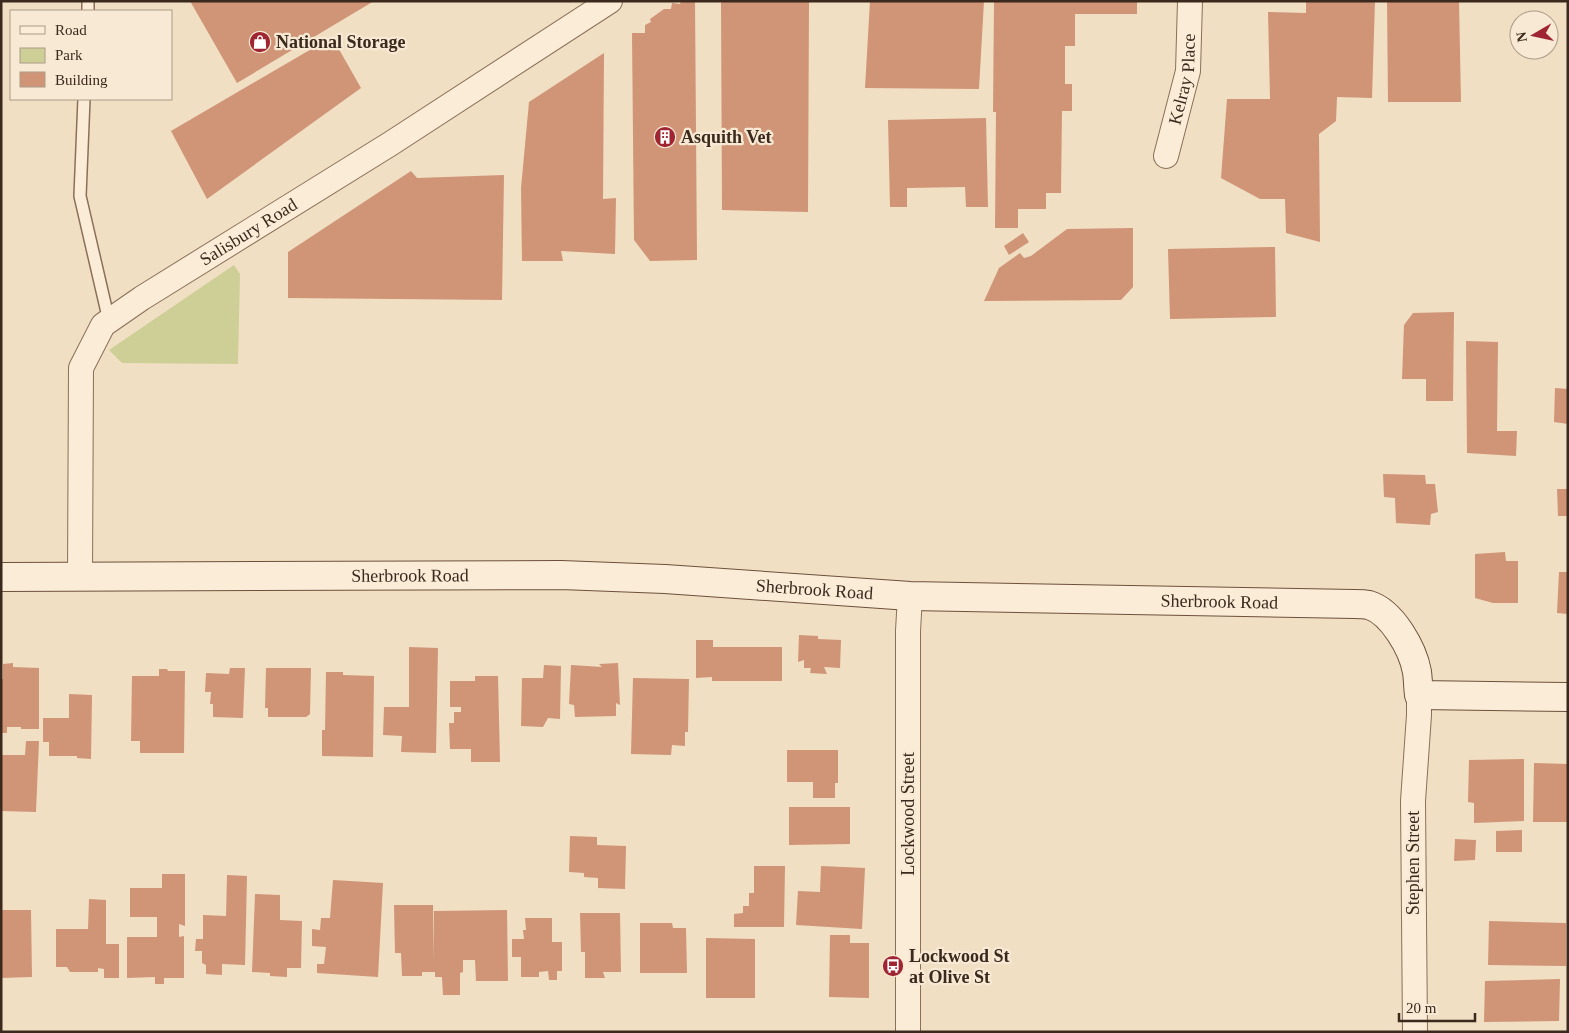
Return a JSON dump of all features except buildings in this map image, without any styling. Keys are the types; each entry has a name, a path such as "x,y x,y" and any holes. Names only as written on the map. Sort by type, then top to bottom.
{"main road":[{"name":"Sherbrook Road","path":"1,577 561,575 665,578 910,596 1369,605 1382,612 1403,636 1417,671 1419,695"},
{"path":"1419,695 1568,698"}],"street":[{"name":"Salisbury Road","path":"80,576 81,368 103,325 142,298 390,144 610,1"},
{"name":"Kelray Place","path":"1166,156 1188,71 1190,1"},
{"name":"Lockwood Street","path":"908,1032 908,631 910,596"},
{"name":"Stephen Street","path":"1414,1032 1413,800 1419,695"}],"lane":[{"path":"84,100 80,196 109,321"}],"green space":[{"path":"234,265 240,274 238,364 122,363 109,350"}],"place":[{"name":"National Storage","path":"260,42"},
{"name":"Asquith Vet","path":"665,137"},
{"name":"Lockwood St at Olive St","path":"893,966"}]}
